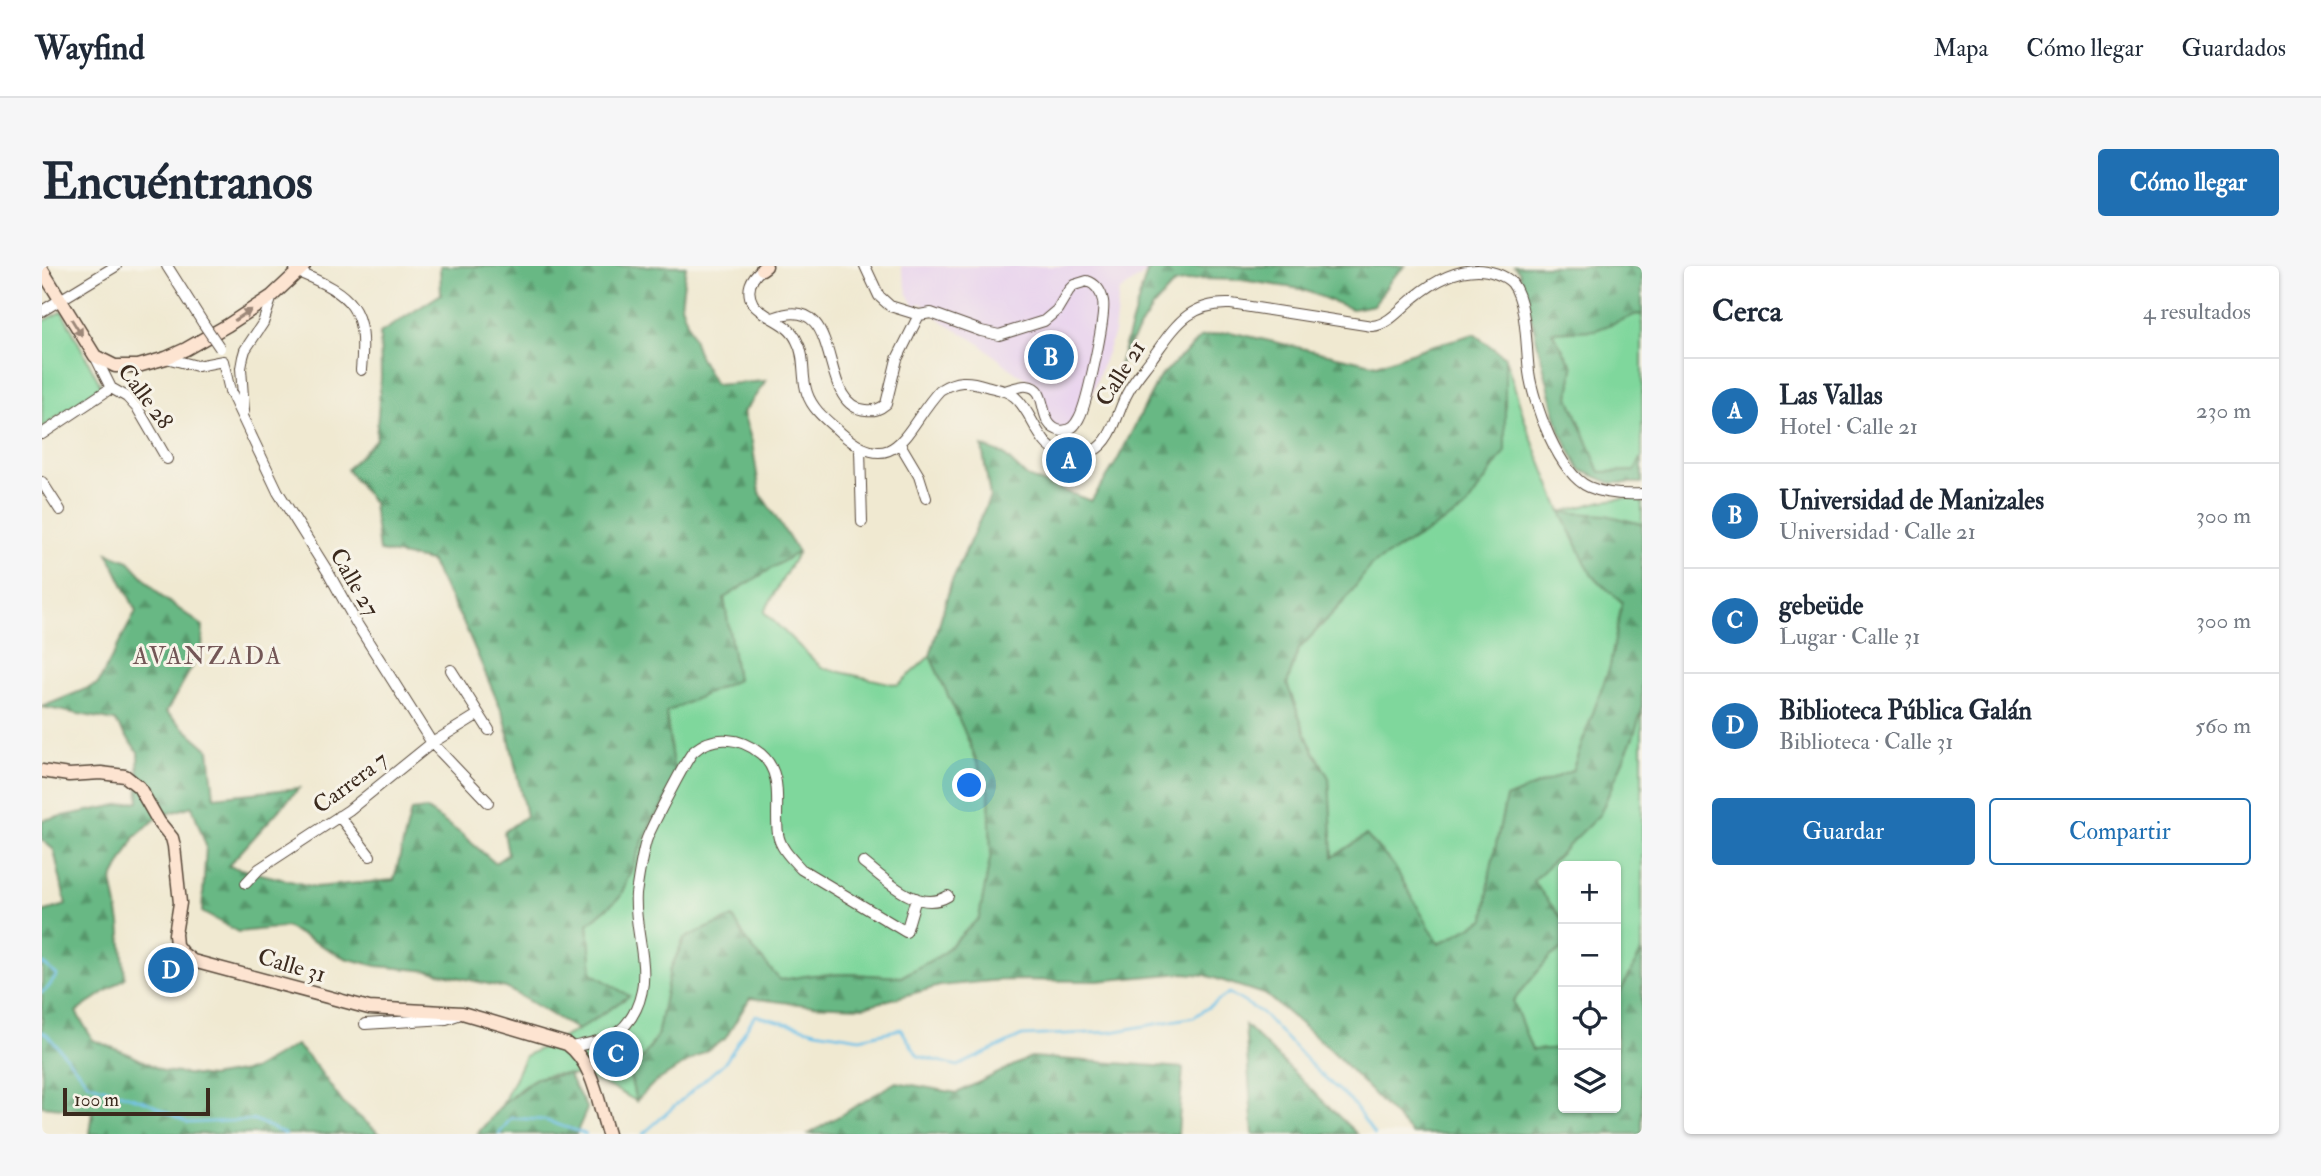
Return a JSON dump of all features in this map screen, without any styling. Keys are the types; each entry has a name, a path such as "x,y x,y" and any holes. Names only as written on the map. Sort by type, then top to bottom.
{"street":[{"path":"42,312 116,266"},
{"path":"166,266 219,348"},
{"path":"764,267 751,282 750,299 757,309 785,326 797,340 810,402 821,416 860,449 881,453 900,444 933,398 948,385 957,382 973,382 1005,391 1030,386 1040,395 1052,428 1062,431 1073,427 1082,412 1104,310 1103,299 1096,286 1087,281 1074,285 1057,310 1044,321 999,335 931,313 919,315 890,306 879,296 865,266"},
{"path":"42,270 95,356 115,366 138,366 166,358 228,325 272,296 298,268 337,290 356,314 363,331 361,370"},
{"name":"Calle 21","path":"1005,391 1018,401 1044,442 1051,448 1067,455 1082,455 1097,449 1103,443 1128,392 1175,327 1196,309 1218,303 1231,304 1382,326 1417,295 1448,275 1478,270 1498,274 1511,283 1520,300 1530,376 1548,433 1568,468 1579,481 1590,488 1623,495 1642,494"},
{"path":"245,419 241,379 243,358 245,350 263,323 272,296"},
{"path":"773,318 794,313 815,322 822,333 845,399 851,406 862,410 875,410 886,404 897,359 919,315"},
{"name":"Calle 28","path":"95,356 111,388 127,397 138,409 167,459"},
{"name":"Calle 27","path":"166,358 197,366 223,362 230,391 278,492 389,677 432,743 488,802"},
{"path":"42,434 111,388"},
{"path":"900,444 919,477 926,498"},
{"path":"860,449 862,522"},
{"path":"42,482 60,510"},
{"path":"451,670 489,730"},
{"name":"Carrera 7","path":"246,883 259,869 339,816 432,743 479,714"},
{"path":"571,1047 615,1036 635,1012 641,998 644,959 636,910 636,891 647,840 691,754 706,743 724,738 760,753 772,767 778,793 778,836 787,854 801,869 906,932 916,898"},
{"name":"Calle 31","path":"42,771 69,775 102,773 125,776 139,787 159,822 172,838 180,903 176,945 193,961 369,1008 462,1013 547,1037 571,1047 587,1066 608,1134"},
{"path":"339,816 370,856"},
{"path":"863,862 902,892 916,898 939,901 948,896"},
{"path":"365,1024 446,1019 462,1013"}],"shaded area":[{"path":"901,266 1156,266 1119,292 1114,333 1081,424 1071,434 1059,437 1051,434 1044,426 1033,393 1037,384 1016,373 921,303 915,307 908,294"}],"green space":[{"path":"440,266 686,266 681,305 700,358 715,385 766,381 743,413 752,442 760,493 798,552 724,598 737,680 666,712 678,786 652,819 620,897 588,924 592,973 629,996 578,1030 506,988 430,971 377,966 345,958 286,927 238,932 202,912 206,846 192,806 158,817 135,837 112,880 120,923 125,978 76,1012 93,1040 163,1071 210,1077 252,1070 296,1045 316,1066 343,1103 380,1134 90,1134 93,1111 42,1106 42,912 66,905 54,850 42,840 42,820 139,801 138,752 115,721 42,707 98,684 136,611 108,553 129,561 162,597 203,626 202,650 166,712 209,750 214,797 299,788 228,866 315,887 394,880 411,811 426,809 495,863 508,854 504,832 526,816 505,719 466,628 430,561 379,551 373,503 347,469 376,439 381,376 380,333 441,294"},
{"path":"1156,266 1405,266 1393,277 1374,305 1352,309 1301,289 1241,280 1200,279 1174,284 1152,308 1128,346 1114,382 1147,272"},
{"path":"1514,266 1642,266 1642,315 1637,314 1596,330 1552,332 1573,367 1569,397 1600,472 1635,471 1642,457 1642,483 1611,483 1580,470 1560,431 1519,271"},
{"path":"62,311 101,386 42,428 42,322"},
{"path":"1642,315 1642,457 1635,471 1600,473 1569,397 1573,367 1552,331"},
{"path":"1230,332 1377,365 1474,334 1505,357 1505,451 1465,509 1371,565 1346,599 1298,650 1287,684 1309,742 1329,778 1333,857 1366,835 1394,866 1439,944 1485,919 1490,873 1506,798 1572,771 1610,666 1622,602 1592,576 1561,512 1606,515 1642,524 1642,710 1600,814 1533,881 1558,914 1558,951 1550,957 1513,1001 1532,1050 1558,1048 1558,1113 1621,1113 1621,991 1642,951 1642,1134 1412,1134 1330,1049 1266,995 1205,975 1184,973 1096,981 1001,980 940,986 863,1007 806,1005 750,998 725,1039 654,1083 636,1101 630,1076 657,1037 670,970 685,938 733,917 748,943 780,980 812,975 851,974 901,977 941,955 979,918 991,854 989,791 930,656 951,583 990,497 982,446 1003,454 1027,477 1091,501 1117,461 1159,378 1201,337"},
{"path":"1505,357 1527,427 1561,512 1602,501 1642,496 1642,524 1592,576 1623,602 1610,666 1572,771 1506,798 1490,873 1485,919 1439,945 1394,866 1366,835 1333,858 1329,778 1309,742 1287,684 1298,650 1346,599 1371,565 1465,509 1505,451"},
{"path":"798,552 764,612 822,668 898,685 930,656 989,791 991,854 979,918 941,955 901,977 812,975 780,981 748,943 733,917 684,938 670,970 657,1037 630,1076 636,1101 601,1083 563,1074 532,1080 502,1105 525,1056 578,1030 629,996 592,973 588,924 620,897 652,819 678,786 666,712 737,680 724,598"},
{"path":"1642,710 1642,951 1621,991 1621,861 1558,861 1558,914 1532,881 1600,814"},
{"path":"1558,951 1558,1048 1532,1051 1513,1001 1550,957"},
{"path":"1245,1025 1357,1134 1253,1134"},
{"path":"1031,1057 1183,1068 1178,1134 809,1134 896,1082 957,1093"},
{"path":"568,1074 587,1109 576,1134 477,1134 502,1105 536,1078"}],"waterway":[{"path":"42,963 57,975 42,992"},
{"path":"643,1134 726,1061 755,1015 816,1031 860,1038 901,1029 918,1056 958,1066 1022,1036 1112,1032 1194,1017 1229,993 1262,1013 1319,1073 1351,1101 1374,1134"},
{"path":"42,1032 47,1034 88,1083 147,1102 188,1123 255,1120 285,1134"},
{"path":"499,1134 511,1118 544,1120 586,1134"}],"place":[{"name":"Universidad de Manizales","path":"1051,357"},
{"name":"Las Vallas","path":"1069,460"},
{"name":"Biblioteca Pública Galán","path":"171,970"},
{"name":"gebeüde","path":"616,1054"}],"district":[{"name":"AVANZADA","path":"208,656"}]}
